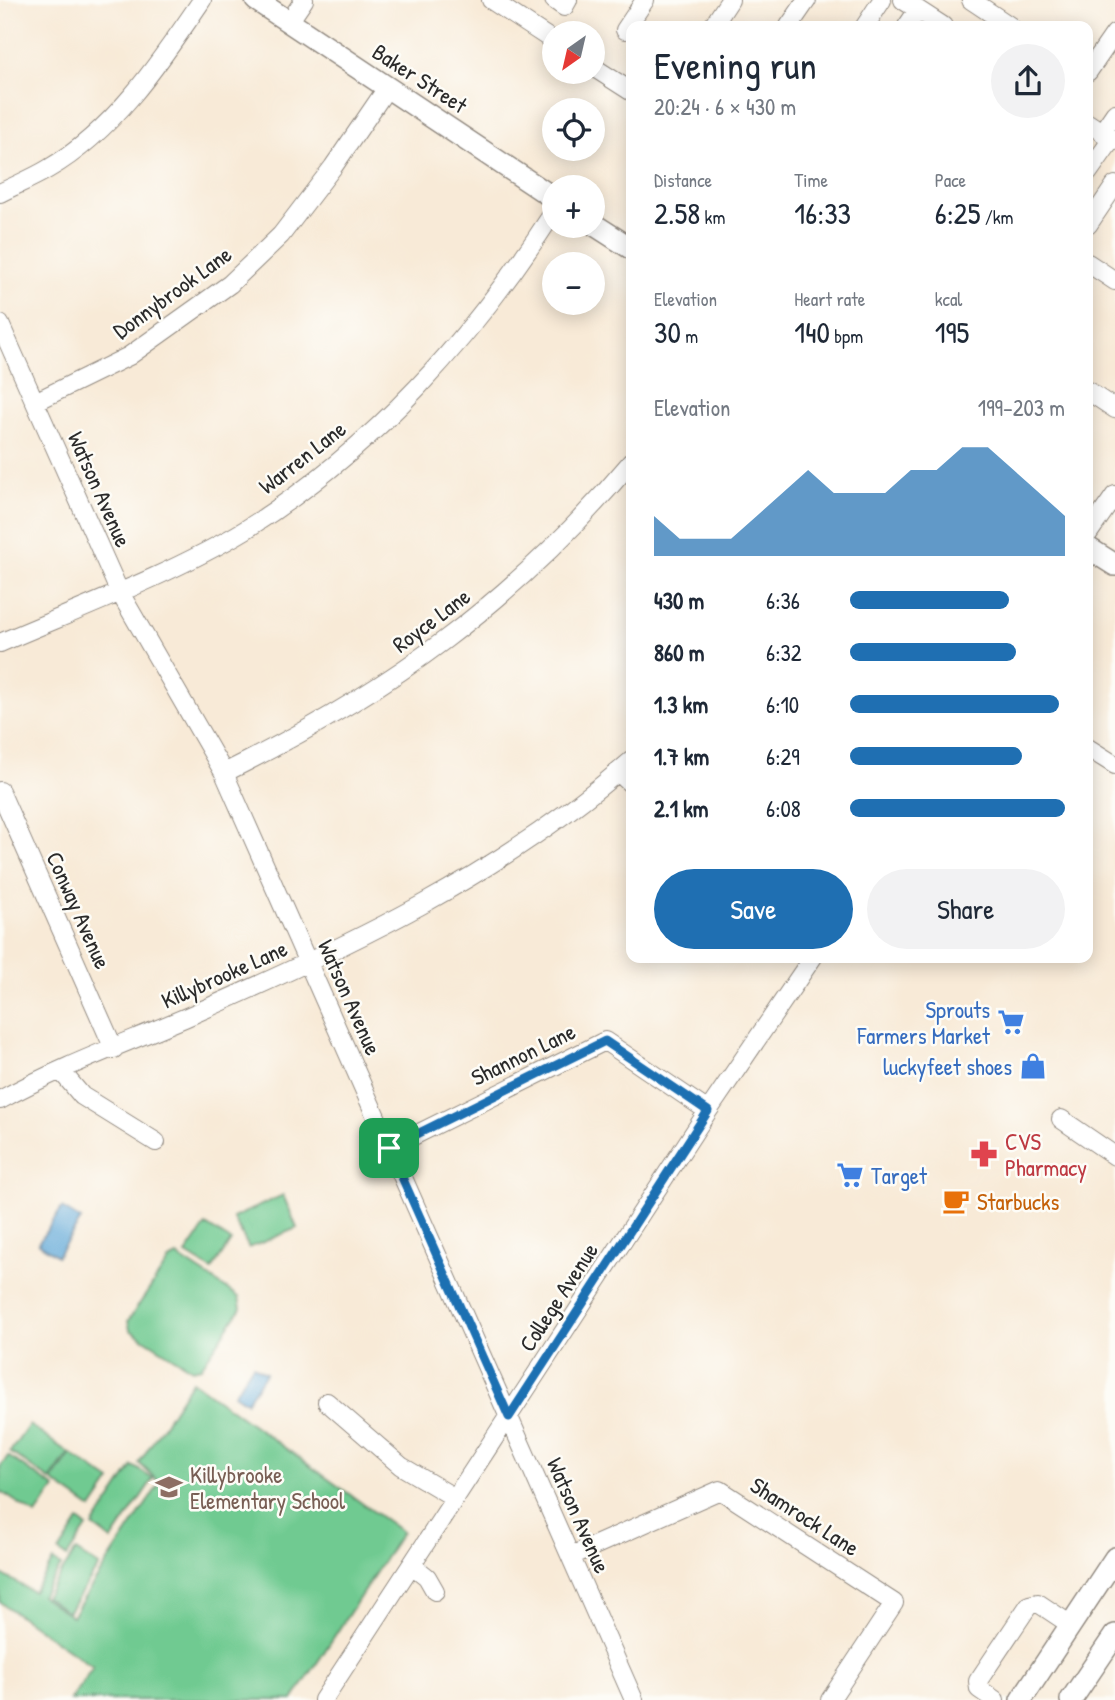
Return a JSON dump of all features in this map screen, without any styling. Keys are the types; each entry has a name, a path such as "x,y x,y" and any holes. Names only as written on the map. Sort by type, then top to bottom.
{"main road":[{"name":"Baker Street","path":"256,0 542,190"},
{"path":"605,232 626,245"},
{"path":"1093,551 1115,565"},
{"path":"1021,1700 1115,1558"},
{"path":"1071,1700 1113,1642"}],"street":[{"path":"0,193 50,168 123,106 160,63 202,0"},
{"path":"289,22 304,0"},
{"path":"491,0 542,33"},
{"path":"554,0 564,7 568,0"},
{"path":"631,21 645,0"},
{"path":"716,21 730,0"},
{"path":"792,21 807,0"},
{"path":"867,21 882,0"},
{"path":"971,0 1002,21"},
{"path":"911,5 935,21"},
{"path":"1093,65 1115,33"},
{"path":"606,75 626,88"},
{"name":"Donnybrook Lane","path":"35,402 129,356 230,284 281,235 333,167 387,88"},
{"path":"1093,161 1115,113"},
{"path":"1093,218 1115,185"},
{"name":"Warren Lane","path":"0,643 119,591 244,530 309,486 417,391 499,292 542,228"},
{"path":"1093,266 1115,281"},
{"name":"Watson Avenue","path":"0,324 119,591 224,773 571,1556 630,1699"},
{"path":"1093,394 1115,409"},
{"name":"Royce Lane","path":"224,773 344,710 467,626 558,543 626,468"},
{"path":"1093,527 1115,495"},
{"path":"1093,751 1115,765"},
{"name":"Killybrooke Lane","path":"0,1100 309,964 385,926 475,876 549,826 625,766"},
{"name":"Conway Avenue","path":"0,791 114,1049"},
{"name":"College Avenue","path":"323,1700 708,1111 809,963"},
{"name":"Shannon Lane","path":"389,1148 605,1041 708,1111"},
{"path":"61,1072 82,1096 156,1142"},
{"path":"1061,1119 1115,1156"},
{"path":"327,1402 401,1466 456,1498"},
{"name":"Shamrock Lane","path":"571,1556 720,1490 894,1603 830,1700"},
{"path":"412,1565 428,1577 435,1591"},
{"path":"995,1700 979,1689 978,1681 1029,1605 1038,1604 1071,1625"}],"green space":[{"path":"283,1195 297,1228 249,1248 233,1218"},
{"path":"206,1225 231,1241 212,1270 186,1254"},
{"path":"177,1256 239,1297 241,1308 201,1367 192,1369 130,1330 128,1321 169,1260"},
{"path":"192,1381 402,1532 293,1700 70,1700 93,1667 0,1602 0,1573 33,1592 53,1561 61,1566 41,1596 72,1616 160,1483 139,1463"},
{"path":"29,1425 69,1453 50,1480 10,1452"},
{"path":"71,1454 111,1481 92,1509 52,1481"},
{"path":"8,1456 55,1488 36,1515 0,1491 0,1467"},
{"path":"133,1466 153,1479 112,1540 93,1526"},
{"path":"79,1521 87,1527 67,1557 59,1552"},
{"path":"76,1551 99,1566 68,1612 45,1597"}],"water":[{"path":"62,1208 81,1220 57,1256 38,1243"},
{"path":"253,1365 266,1373 246,1402 234,1394"}],"place":[{"name":"Sprouts Farmers Market","path":"1011,1022"},
{"name":"luckyfeet shoes","path":"1033,1066"},
{"name":"CVS Pharmacy","path":"984,1154"},
{"name":"Target","path":"850,1175"},
{"name":"Starbucks","path":"956,1201"},
{"name":"Killybrooke Elementary School","path":"169,1487"}],"route":[{"path":"605,1041 708,1111 509,1417 389,1148 605,1041"}]}
